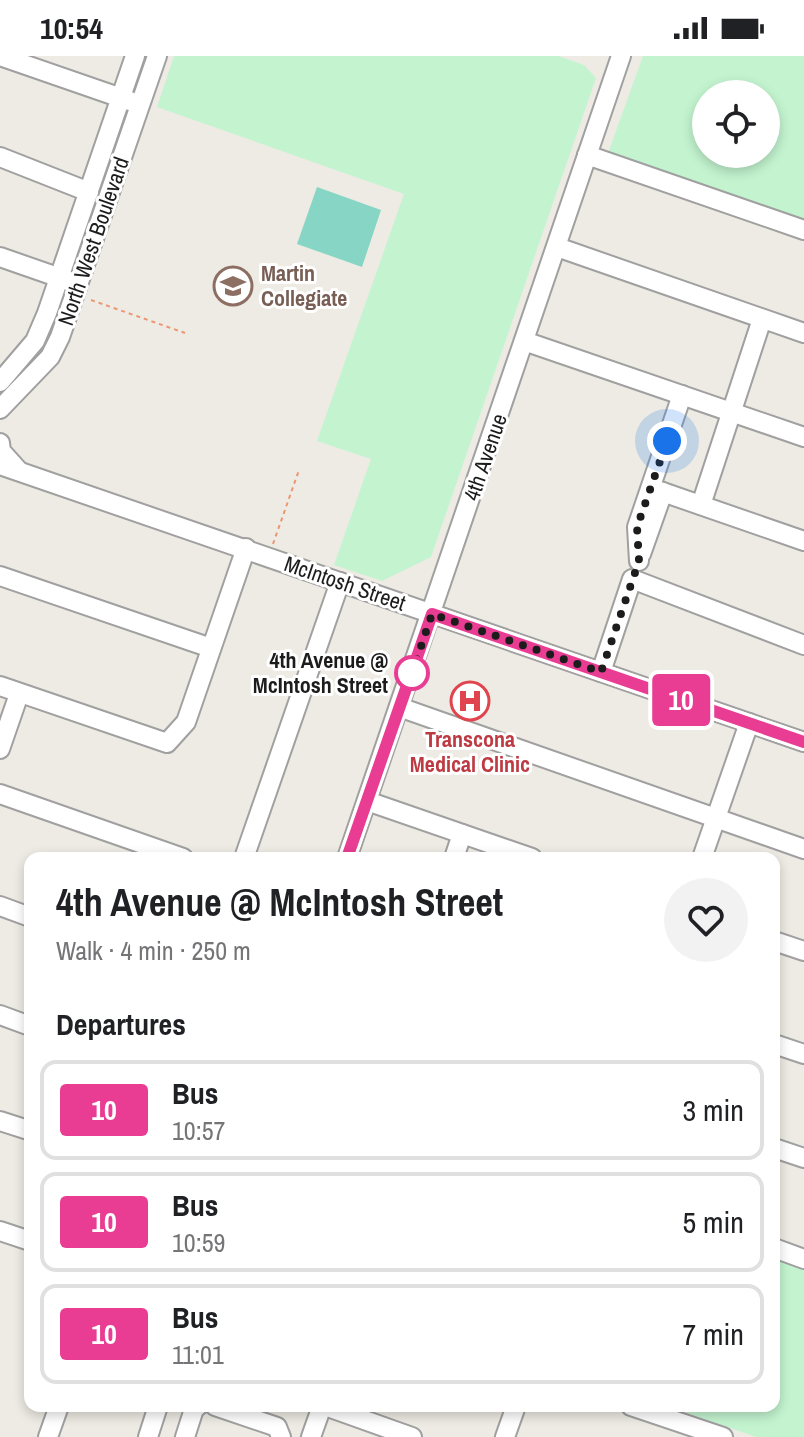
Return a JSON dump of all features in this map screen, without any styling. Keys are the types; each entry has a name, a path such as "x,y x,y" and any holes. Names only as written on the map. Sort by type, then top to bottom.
{"street":[{"path":"0,56 140,105"},
{"name":"North West Boulevard","path":"0,382 9,362 35,341 135,56"},
{"name":"North West Boulevard","path":"4,405 50,357 157,56"},
{"path":"600,56 620,59"},
{"name":"4th Avenue","path":"349,852 620,59"},
{"path":"587,155 804,230"},
{"path":"0,157 89,192"},
{"path":"557,247 804,333"},
{"path":"0,257 59,278 76,289"},
{"path":"701,505 762,319"},
{"path":"524,341 804,437"},
{"path":"601,672 639,561 637,527 657,490 682,395"},
{"path":"0,421 4,405"},
{"path":"0,443 1,451 21,473"},
{"name":"McIntosh Street","path":"0,465 804,742"},
{"path":"657,490 804,541"},
{"path":"0,686 167,743 186,722 246,548"},
{"path":"0,576 211,648"},
{"path":"632,579 804,645"},
{"path":"246,852 340,582"},
{"path":"0,749 19,694"},
{"path":"399,707 804,849"},
{"path":"704,852 749,723"},
{"path":"0,794 166,852"},
{"path":"367,801 514,852"},
{"path":"456,852 462,834"},
{"path":"0,906 24,915"},
{"path":"780,943 804,951"},
{"path":"0,1015 24,1024"},
{"path":"780,1046 804,1054"},
{"path":"0,1121 24,1129"},
{"path":"780,1150 804,1158"},
{"path":"0,1231 24,1239"},
{"path":"780,1250 804,1259"},
{"path":"48,1437 57,1412"},
{"path":"148,1437 156,1412"},
{"path":"185,1437 193,1412"},
{"path":"233,1412 277,1427 281,1437"},
{"path":"311,1437 321,1412"},
{"path":"340,1412 412,1437"},
{"path":"505,1437 514,1412"},
{"path":"649,1412 723,1437"}],"path":[{"path":"76,289 185,333"},
{"path":"269,557 299,470"}],"green space":[{"path":"174,56 558,56 584,65 596,78 431,557 382,581 334,565 371,459 317,441 404,194 157,107"},
{"path":"643,56 804,56 804,221 607,156"},
{"path":"780,1261 804,1269 804,1437 756,1437 684,1412 780,1412"}],"shaded area":[{"path":"317,187 381,210 362,267 297,244"}],"bus line":[{"name":"10","path":"349,852 432,614 804,742"}],"place":[{"name":"Martin Collegiate","path":"233,286"},
{"name":"4th Avenue @ McIntosh Street","path":"412,673"},
{"name":"Transcona Medical Clinic","path":"470,701"}],"route":[{"path":"412,673 432,614 601,672 639,561 637,527 667,441"}]}
